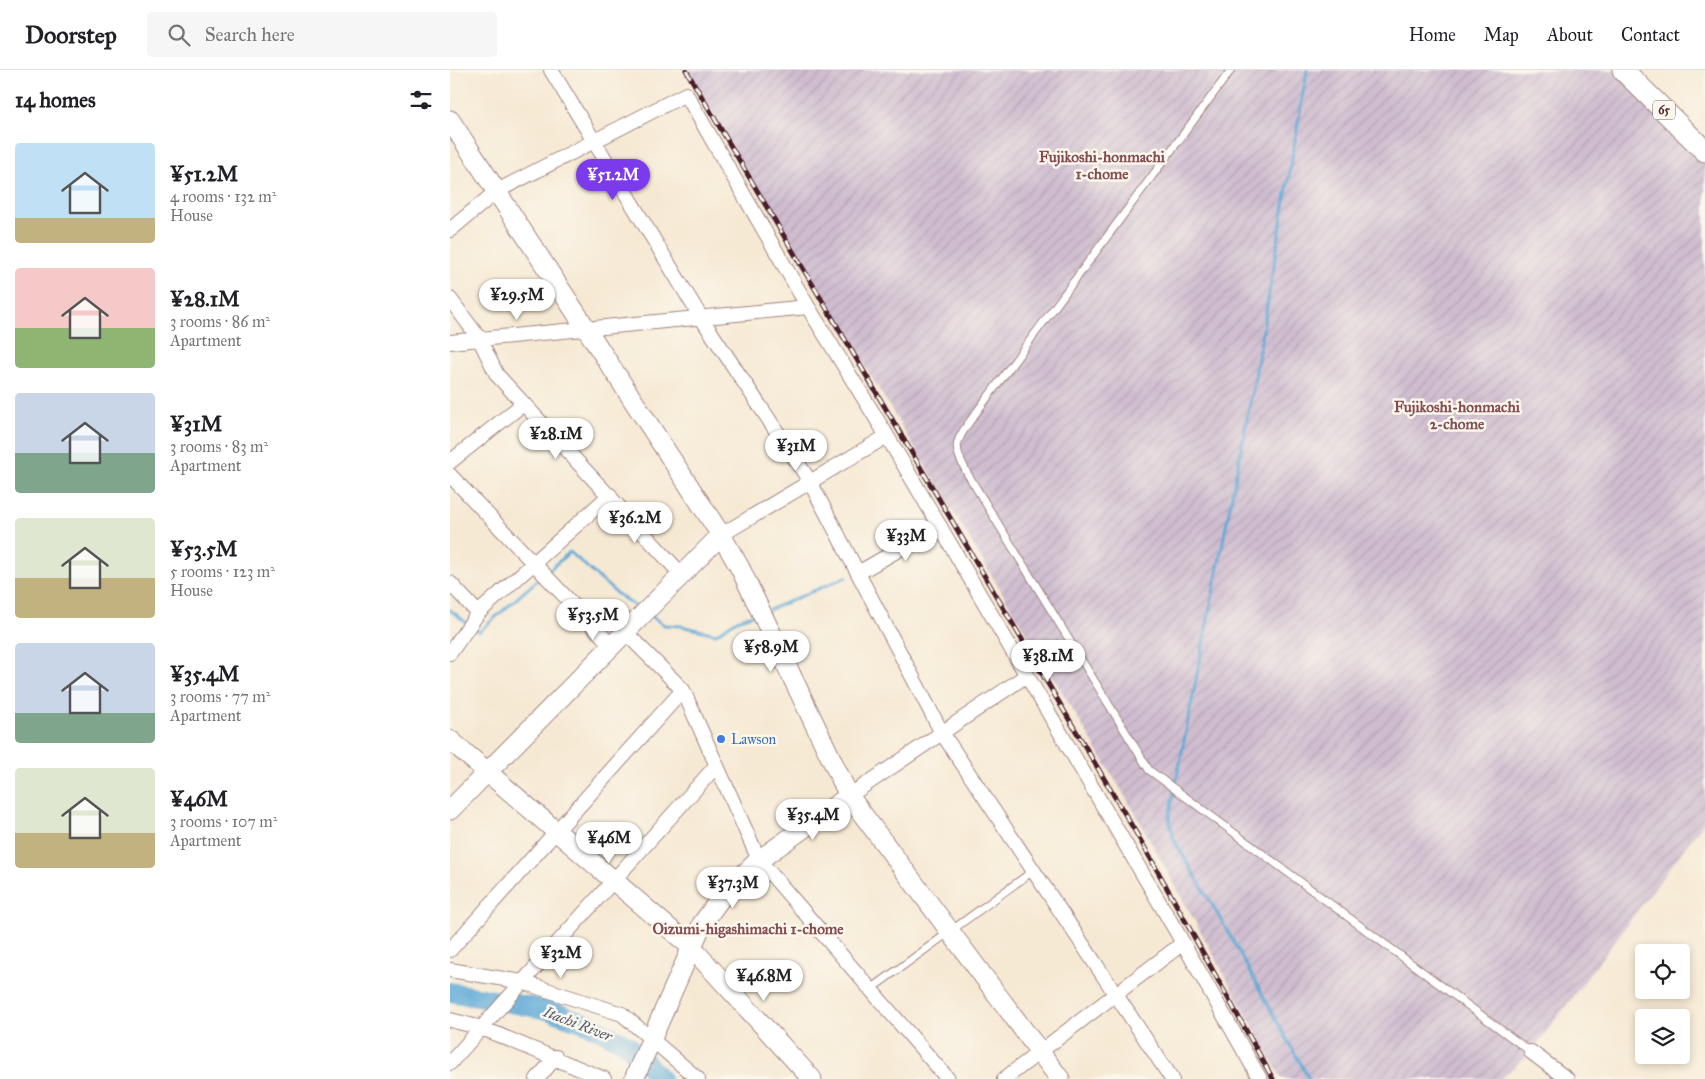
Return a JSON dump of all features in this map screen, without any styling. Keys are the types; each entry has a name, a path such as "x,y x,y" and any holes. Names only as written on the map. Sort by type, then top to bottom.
{"main road":[{"name":"65","path":"1622,70 1705,151"}],"street":[{"path":"551,70 700,316 810,480 942,732 1172,1079"},
{"path":"450,230 497,191 686,94 808,307 887,436 1027,675 1260,1079"},
{"path":"450,120 721,535 740,568 849,796 948,932 1060,1079"},
{"path":"450,299 479,338 497,374 682,575"},
{"path":"450,342 700,316 808,307"},
{"path":"450,462 523,404"},
{"path":"450,810 721,535 810,480 887,436"},
{"path":"450,475 612,646"},
{"path":"450,653 478,613 610,495"},
{"path":"858,573 940,526"},
{"path":"450,583 478,613"},
{"path":"626,632 683,690 759,860 948,1079"},
{"path":"634,1079 702,924 725,892 759,860 849,796 1027,675"},
{"path":"450,950 683,690"},
{"path":"450,740 691,947 812,1079"},
{"path":"450,1063 716,766"},
{"path":"1004,1079 1038,1051 1183,943"},
{"path":"450,970 522,982 622,1014 698,1079"},
{"path":"450,1020 486,1024 604,1079"},
{"path":"1531,1052 1567,1079"},
{"path":"537,1079 556,1057"}],"lane":[{"path":"1231,70 957,440 956,452 1149,770 1531,1052"},
{"path":"871,989 1034,871"}],"shaded area":[{"path":"686,70 1621,70 1705,151 1705,821 1531,1052 1500,1079 1282,1079 1134,811"}],"waterway":[{"path":"1307,70 1253,388 1169,818 1174,840 1228,932 1309,1079"},
{"path":"547,572 570,552 616,593 639,609"},
{"path":"472,627 479,632 542,576"},
{"path":"769,610 846,577"},
{"path":"450,610 467,623"},
{"path":"651,616 664,625 681,626 716,634 737,620 755,614"},
{"name":"Itachi River","path":"450,992 548,1010 590,1025 628,1045 661,1079"}],"railway":[{"path":"686,70 1142,843 1273,1079"}],"place":[{"name":"Lawson","path":"721,739"}],"district":[{"name":"Fujikoshi-honmachi 1-chome","path":"1102,166"},
{"name":"Fujikoshi-honmachi 2-chome","path":"1457,416"},
{"name":"Oizumi-higashimachi 1-chome","path":"748,929"}]}
